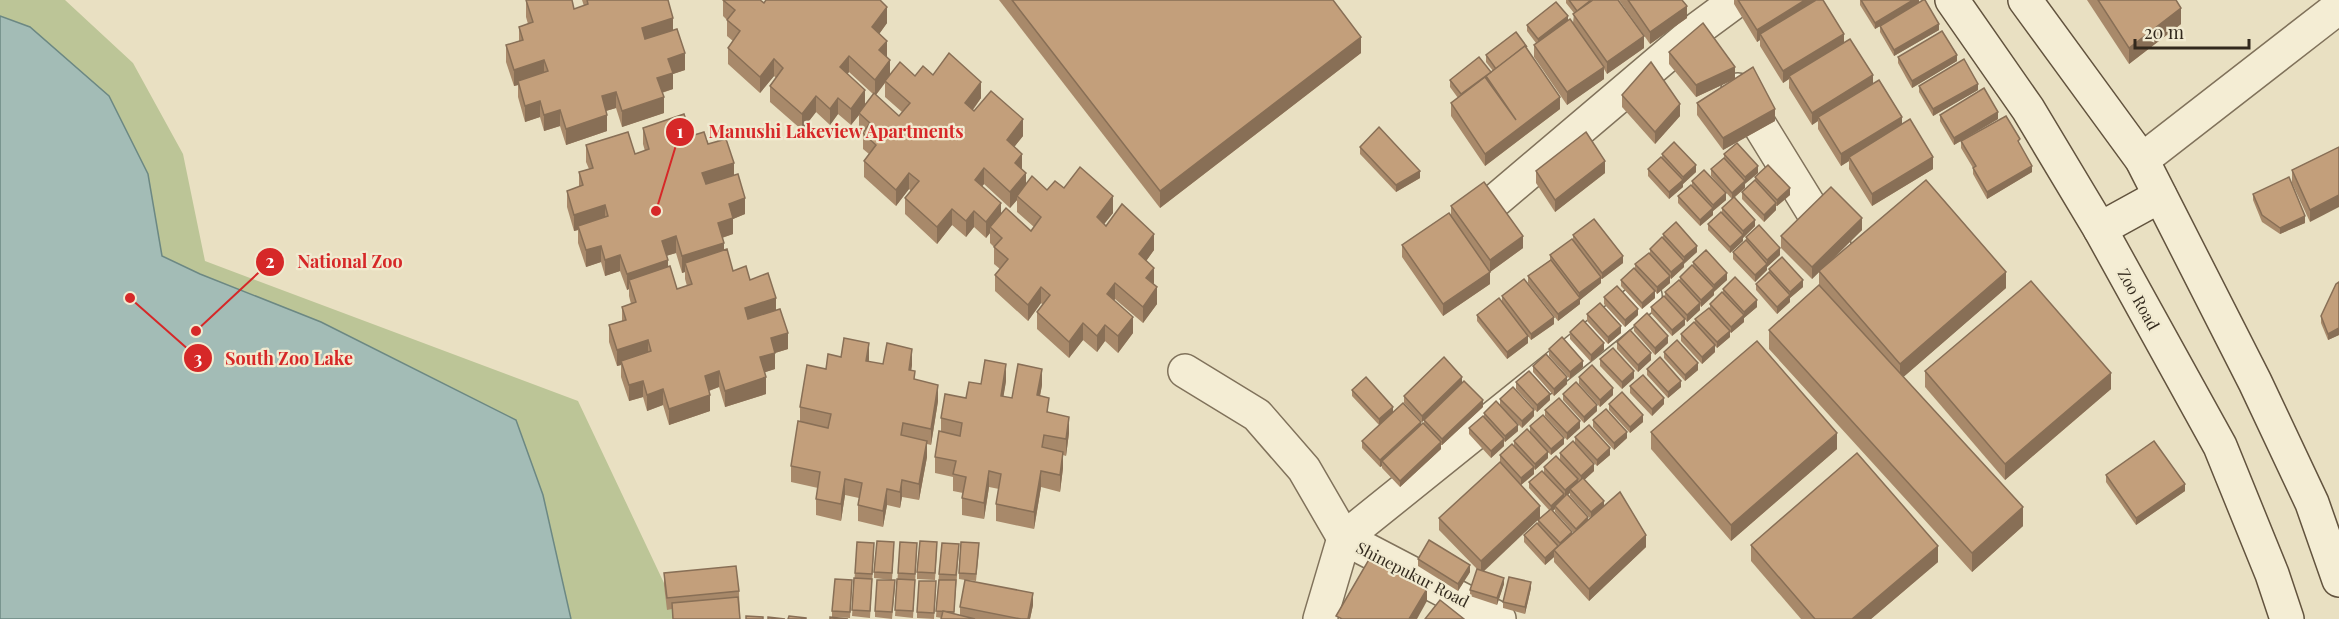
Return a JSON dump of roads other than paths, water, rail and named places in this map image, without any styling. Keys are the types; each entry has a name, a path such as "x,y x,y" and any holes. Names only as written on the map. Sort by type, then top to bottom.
{"street":[{"path":"1443,246 1699,28 1737,0"},
{"name":"Zoo Road","path":"1952,0 2028,109 2100,229 2220,446 2272,574 2287,619"},
{"path":"2025,0 2142,160 2250,372 2312,503 2339,580"},
{"path":"2142,160 2339,7"},
{"path":"1699,28 1852,275"},
{"path":"2100,229 2160,196"},
{"path":"1320,619 1344,538 1645,296"},
{"name":"Shinepukur Road","path":"1185,371 1257,415 1304,469 1344,538 1499,619"}],"water":[{"path":"0,16 30,27 109,96 148,174 162,256 200,274 321,322 516,420 543,495 571,619 0,619"}],"place":[{"name":"Manushi Lakeview Apartments","path":"656,211"},
{"name":"South Zoo Lake","path":"130,298"},
{"name":"National Zoo","path":"196,331"}]}
